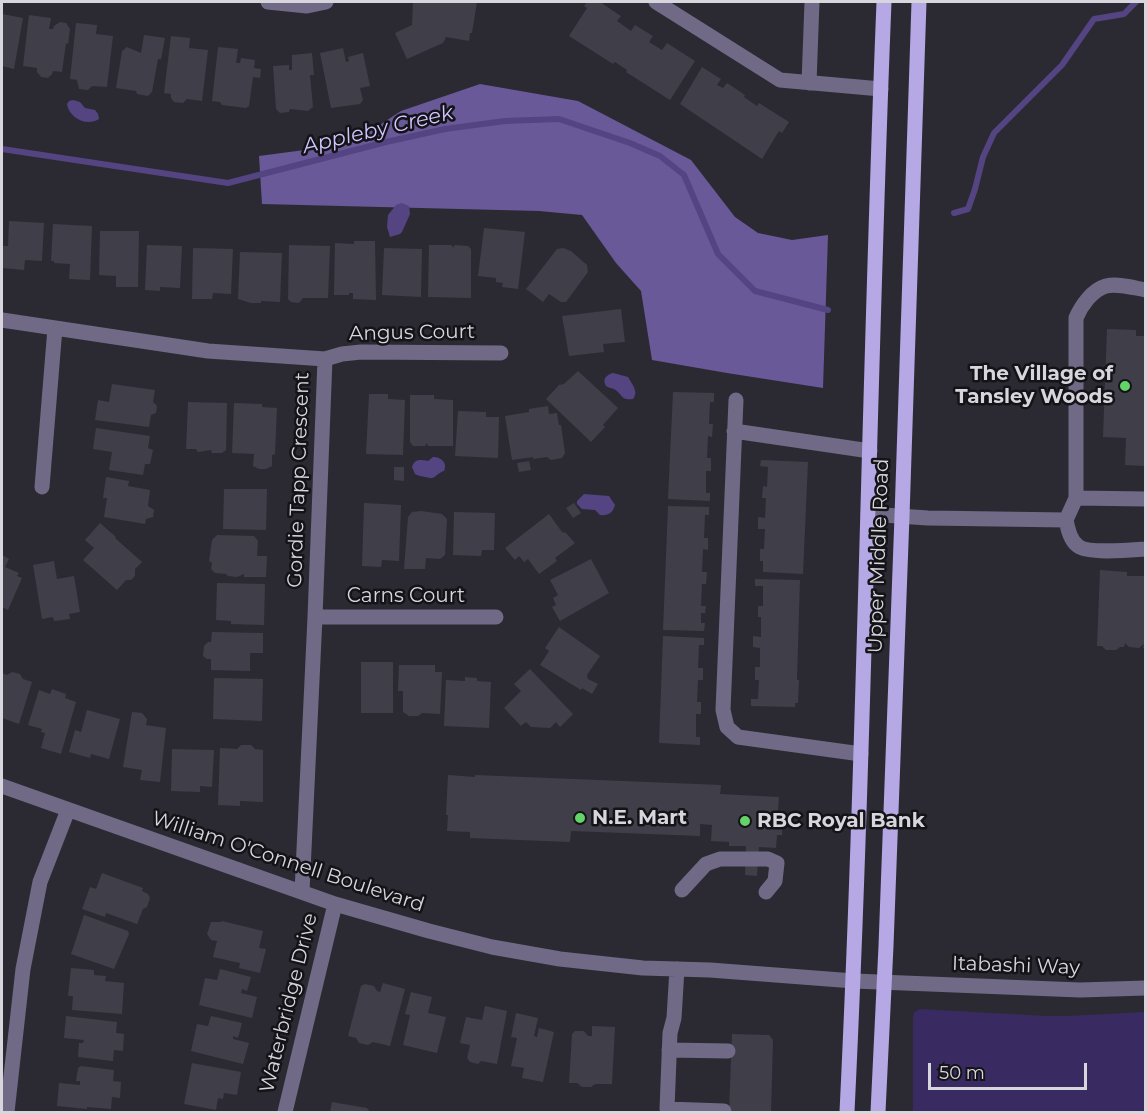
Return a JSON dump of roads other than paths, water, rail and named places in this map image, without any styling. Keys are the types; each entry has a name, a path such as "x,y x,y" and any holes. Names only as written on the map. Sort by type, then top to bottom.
{"main road":[{"name":"Upper Middle Road","path":"848,1113 884,2"},
{"name":"Upper Middle Road","path":"878,1113 885,982 919,2"}],"street":[{"path":"268,2 307,6 326,2"},
{"path":"656,2 780,80 880,89"},
{"path":"809,83 812,2"},
{"path":"1146,290 1105,286 1090,296 1081,306 1076,318 1076,498 1066,520 1068,533 1078,547 1088,550 1146,549"},
{"name":"Gordie Tapp Crescent","path":"2,320 208,351 325,359 302,892"},
{"path":"42,487 55,328"},
{"name":"Angus Court","path":"325,359 361,352 501,353"},
{"path":"736,400 723,710 727,727 738,737 861,754"},
{"path":"734,431 870,451"},
{"path":"1076,498 1146,499"},
{"path":"868,514 928,518 1066,520"},
{"name":"Carns Court","path":"315,617 496,617"},
{"name":"William O'Connell Boulevard","path":"2,786 335,904 492,947 560,959 643,968 854,981"},
{"path":"7,1113 7,1061 40,882 68,810"},
{"path":"682,890 706,864 720,859 768,858 777,863 775,881 766,892"},
{"name":"Waterbridge Drive","path":"285,1113 335,904"},
{"path":"677,969 674,1018 670,1033 667,1109 724,1111"},
{"name":"Itabashi Way","path":"854,981 1080,990 1146,988"},
{"path":"669,1050 728,1051"}],"waterway":[{"name":"Appleby Creek","path":"954,213 968,209 983,157 994,133 1062,65 1094,19 1124,14 1136,2"},
{"name":"Appleby Creek","path":"2,149 228,183 445,129 505,121 559,119 630,143 660,156 684,175 718,254 755,291 828,310"}],"place":[{"name":"The Village of Tansley Woods","path":"1125,386"},
{"name":"N.E. Mart","path":"580,818"},
{"name":"RBC Royal Bank","path":"745,821"}]}
